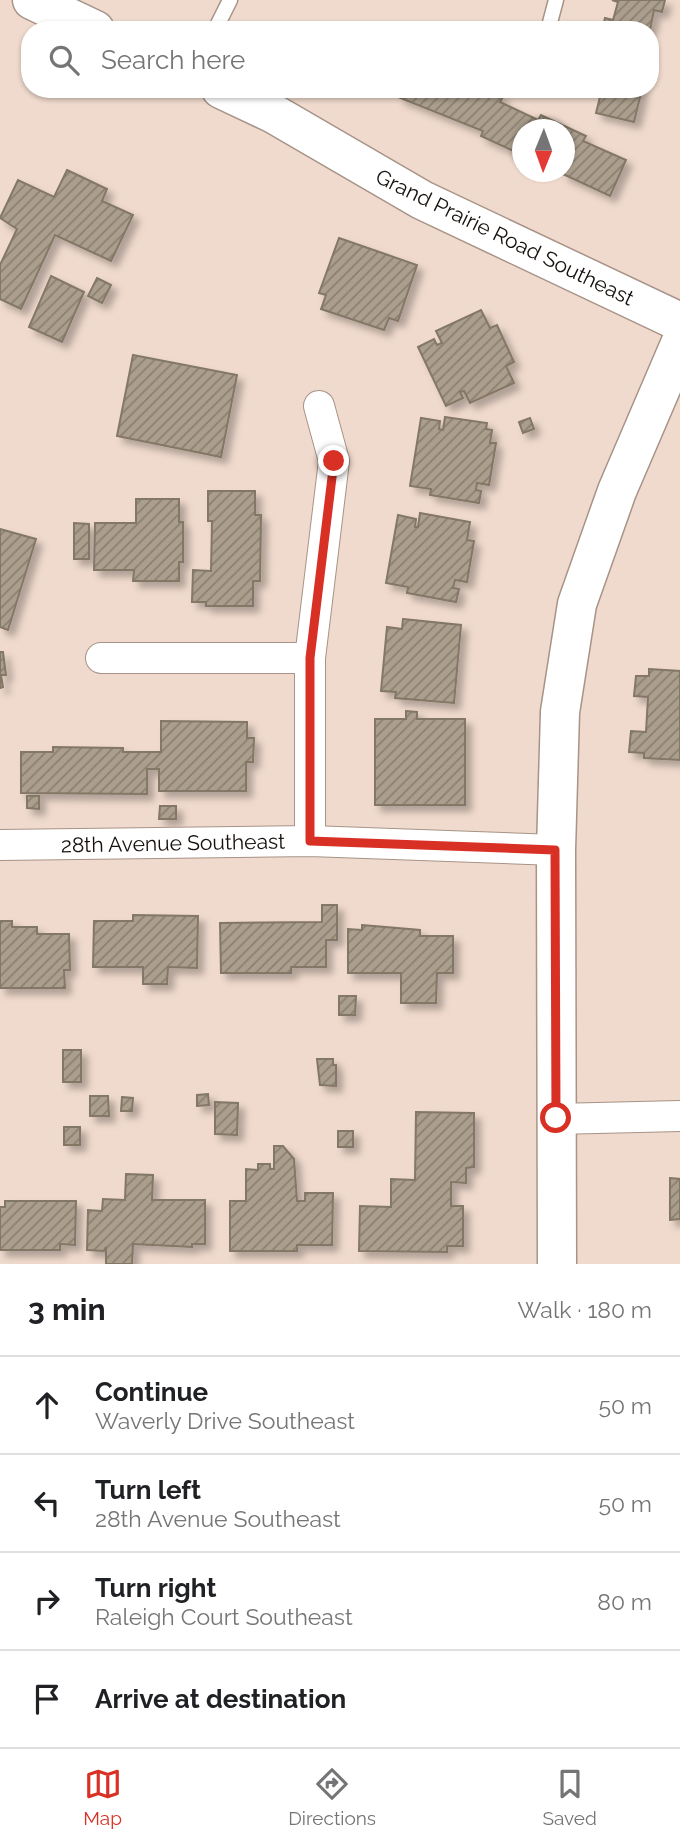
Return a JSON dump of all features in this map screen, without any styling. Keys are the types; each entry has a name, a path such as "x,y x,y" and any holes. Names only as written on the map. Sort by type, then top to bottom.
{"main road":[{"path":"32,0 76,21"},
{"name":"Grand Prairie Road Southeast","path":"240,98 274,114 422,200 680,322"},
{"path":"557,1264 555,850 560,712 577,604 617,491 680,344"}],"street":[{"path":"310,841 310,658 334,461 319,406"},
{"path":"101,658 310,658"},
{"name":"28th Avenue Southeast","path":"0,845 310,841 555,850"},
{"path":"556,1118 680,1116"}],"lane":[{"path":"220,21 230,0"},
{"path":"550,21 556,0"}],"building":[{"path":"612,0 665,0 662,12 654,10 652,21 604,21 605,18 613,20 618,2"},
{"path":"400,98 502,98 500,102 536,119 512,119 512,150 481,136 483,131"},
{"path":"600,98 640,98 634,122 596,113"},
{"path":"575,131 586,136 583,141 626,160 610,196 575,180"},
{"path":"67,170 107,189 102,201 133,215 111,261 55,235 21,309 0,299 0,265 17,229 0,218 18,180 54,197"},
{"path":"339,238 417,265 398,321 389,318 384,330 321,309 326,295 319,293"},
{"path":"51,276 84,292 62,342 29,327"},
{"path":"97,278 111,285 102,303 88,296"},
{"path":"481,310 490,328 497,325 514,362 506,366 514,383 470,403 464,391 460,392 463,398 446,406 418,347 434,339 437,345 442,343 436,331"},
{"path":"133,355 237,375 221,457 117,436"},
{"path":"445,417 487,423 486,429 492,430 490,443 496,443 489,485 477,483 476,490 481,491 479,503 430,495 431,489 410,486 421,418 440,421 439,429 443,430"},
{"path":"530,418 534,429 523,433 519,422"},
{"path":"208,491 255,491 255,515 261,515 260,581 253,581 253,606 206,606 206,602 192,602 193,570 211,571 212,521 208,521"},
{"path":"136,499 179,499 179,522 183,522 183,562 179,562 179,581 133,581 134,570 94,570 95,523 136,523"},
{"path":"420,513 470,522 467,540 474,541 467,582 455,580 453,588 459,589 456,602 407,593 408,587 386,583 398,515 416,519 415,527 418,527"},
{"path":"74,523 89,524 89,559 74,559"},
{"path":"0,529 36,539 8,630 0,627"},
{"path":"403,619 461,625 454,703 395,698 396,692 381,691 387,627 402,629"},
{"path":"0,652 3,652 6,675 1,675 3,687 0,688"},
{"path":"649,669 680,671 680,760 644,758 644,753 629,752 631,731 646,732 648,697 634,696 636,676 649,676"},
{"path":"406,711 417,712 417,719 465,719 465,805 375,805 375,719 406,719"},
{"path":"161,721 247,722 247,738 254,738 253,762 246,762 246,791 159,791 159,769 147,769 147,794 21,793 21,752 53,752 53,747 123,748 123,752 161,752"},
{"path":"27,796 39,796 39,809 27,808"},
{"path":"160,806 176,806 176,819 159,819"},
{"path":"322,905 337,905 337,940 326,940 326,967 291,967 291,973 221,973 220,923 322,922"},
{"path":"133,915 198,916 197,968 168,967 167,984 143,984 143,967 93,967 94,921 133,921"},
{"path":"0,921 12,921 12,927 37,927 37,934 69,934 70,970 64,970 65,988 0,988"},
{"path":"362,925 420,930 420,936 453,936 453,973 437,973 436,1003 401,1003 401,973 348,973 348,929 362,930"},
{"path":"339,996 356,996 355,1015 339,1015"},
{"path":"63,1050 81,1050 81,1082 63,1082"},
{"path":"317,1059 333,1059 333,1065 336,1065 336,1086 320,1085"},
{"path":"208,1094 209,1105 197,1106 197,1095"},
{"path":"90,1096 108,1096 109,1116 90,1116"},
{"path":"122,1097 133,1098 132,1111 121,1111"},
{"path":"215,1102 238,1103 237,1135 215,1134"},
{"path":"416,1112 474,1113 474,1167 466,1168 466,1183 451,1182 451,1206 463,1206 463,1246 447,1246 447,1252 359,1251 360,1206 391,1207 391,1179 415,1180"},
{"path":"64,1127 80,1127 80,1145 64,1145"},
{"path":"338,1131 353,1131 353,1147 338,1147"},
{"path":"274,1146 283,1146 294,1159 297,1201 305,1201 305,1193 333,1193 332,1245 297,1245 297,1251 230,1251 230,1201 246,1201 246,1169 258,1170 258,1164 270,1164 270,1169 274,1169"},
{"path":"126,1174 153,1175 152,1200 205,1200 205,1244 192,1244 192,1247 133,1244 132,1264 106,1264 106,1247 104,1251 87,1250 88,1210 102,1211 103,1199 125,1200"},
{"path":"670,1178 680,1179 680,1219 670,1220"},
{"path":"5,1201 76,1201 75,1245 60,1244 60,1250 0,1250 0,1207 5,1207"}],"route":[{"path":"334,461 310,658 310,841 555,850 556,1118"}]}
